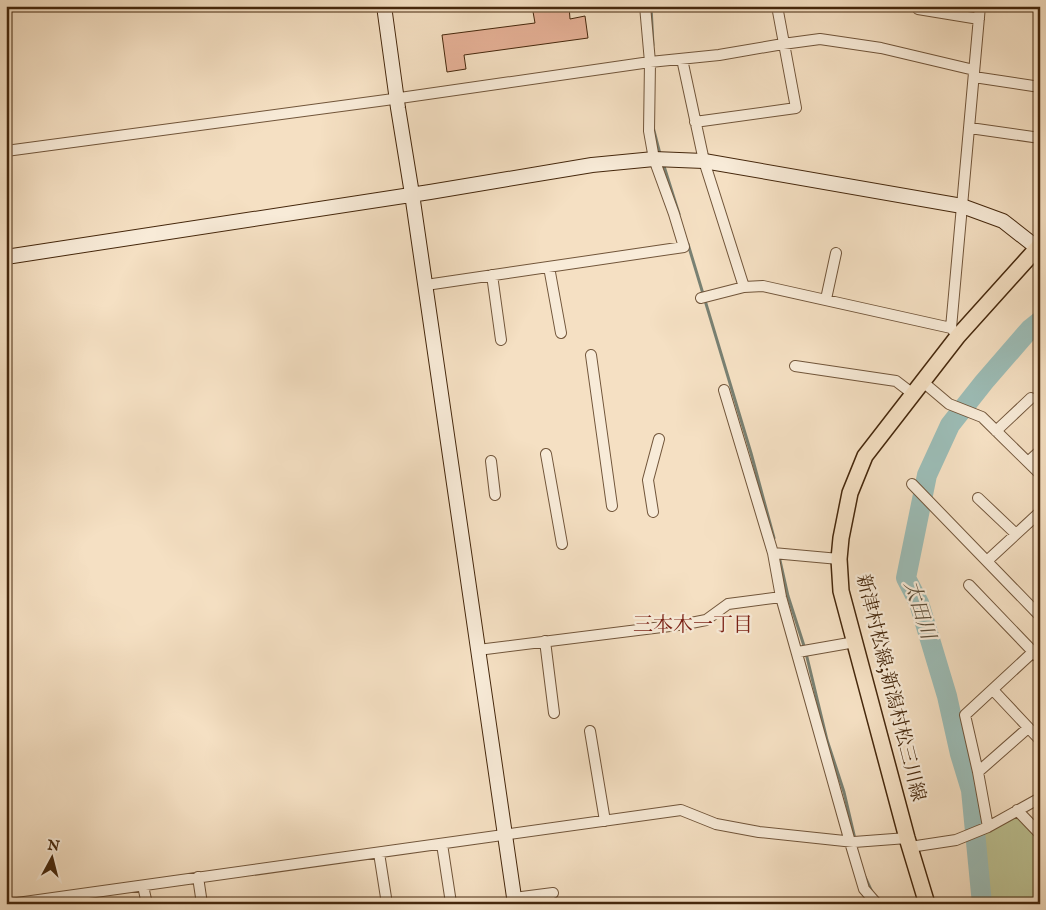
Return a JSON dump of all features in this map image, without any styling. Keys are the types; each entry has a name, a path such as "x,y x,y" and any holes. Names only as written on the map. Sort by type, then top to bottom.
{"main road":[{"name":"新津村松線;新潟村松三川線","path":"927,904 841,590 839,559 850,494 865,456 923,382 955,332 1039,248"}],"street":[{"path":"384,6 515,901 553,893"},
{"path":"426,285 684,247 654,158 649,131 650,62 645,6"},
{"path":"695,122 796,108 777,6"},
{"path":"701,298 744,287 763,286 955,332 962,206 980,6"},
{"path":"918,9 979,19"},
{"path":"6,151 820,40 881,48 974,73 1040,87"},
{"path":"682,59 704,161 744,287"},
{"path":"970,128 1040,138"},
{"path":"6,257 592,165 654,158 704,161 962,206 1003,221 1039,248"},
{"path":"826,300 836,253"},
{"path":"549,267 561,333"},
{"path":"492,275 501,340"},
{"path":"591,355 612,506"},
{"path":"796,366 896,381 913,394"},
{"path":"923,382 949,404 982,417 1040,474"},
{"path":"724,390 773,553 781,597 850,842 864,889 877,904"},
{"path":"996,431 1031,398"},
{"path":"653,512 648,480 659,439"},
{"path":"1028,462 1040,451"},
{"path":"546,454 562,544"},
{"path":"491,461 495,494"},
{"path":"912,484 1040,616"},
{"path":"978,498 1016,534"},
{"path":"987,561 1016,534 1038,518"},
{"path":"773,553 839,559"},
{"path":"969,585 1036,655 965,715 988,827"},
{"path":"478,650 706,620 728,604 781,597"},
{"path":"545,641 554,713"},
{"path":"798,652 855,642"},
{"path":"993,690 1040,740"},
{"path":"978,772 1028,728"},
{"path":"590,731 605,820"},
{"path":"10,904 681,810 716,824 751,831 850,842 909,843 956,840 988,827 1040,798"},
{"path":"1017,810 1040,834"},
{"path":"442,844 451,903 446,904"},
{"path":"379,853 387,904"},
{"path":"198,877 202,904"},
{"path":"143,886 147,904"}],"green space":[{"path":"1017,810 1040,834 1040,904 982,904 978,860 978,831"}],"building":[{"path":"532,6 569,6 570,19 585,16 588,38 464,55 466,69 447,72 442,35 535,23"}],"waterway":[{"path":"651,6 653,45"},
{"path":"653,127 660,154"},
{"path":"663,163 679,214"},
{"path":"688,244 751,453 774,538"},
{"name":"太田川","path":"982,904 971,790 960,754 947,696 919,603 906,578 927,475 950,425 984,382 1030,329 1040,321"},
{"path":"779,556 788,596 805,649 827,740 844,792 855,839"},
{"path":"865,877 872,892"}],"district":[{"name":"三本木一丁目","path":"693,625"}]}
